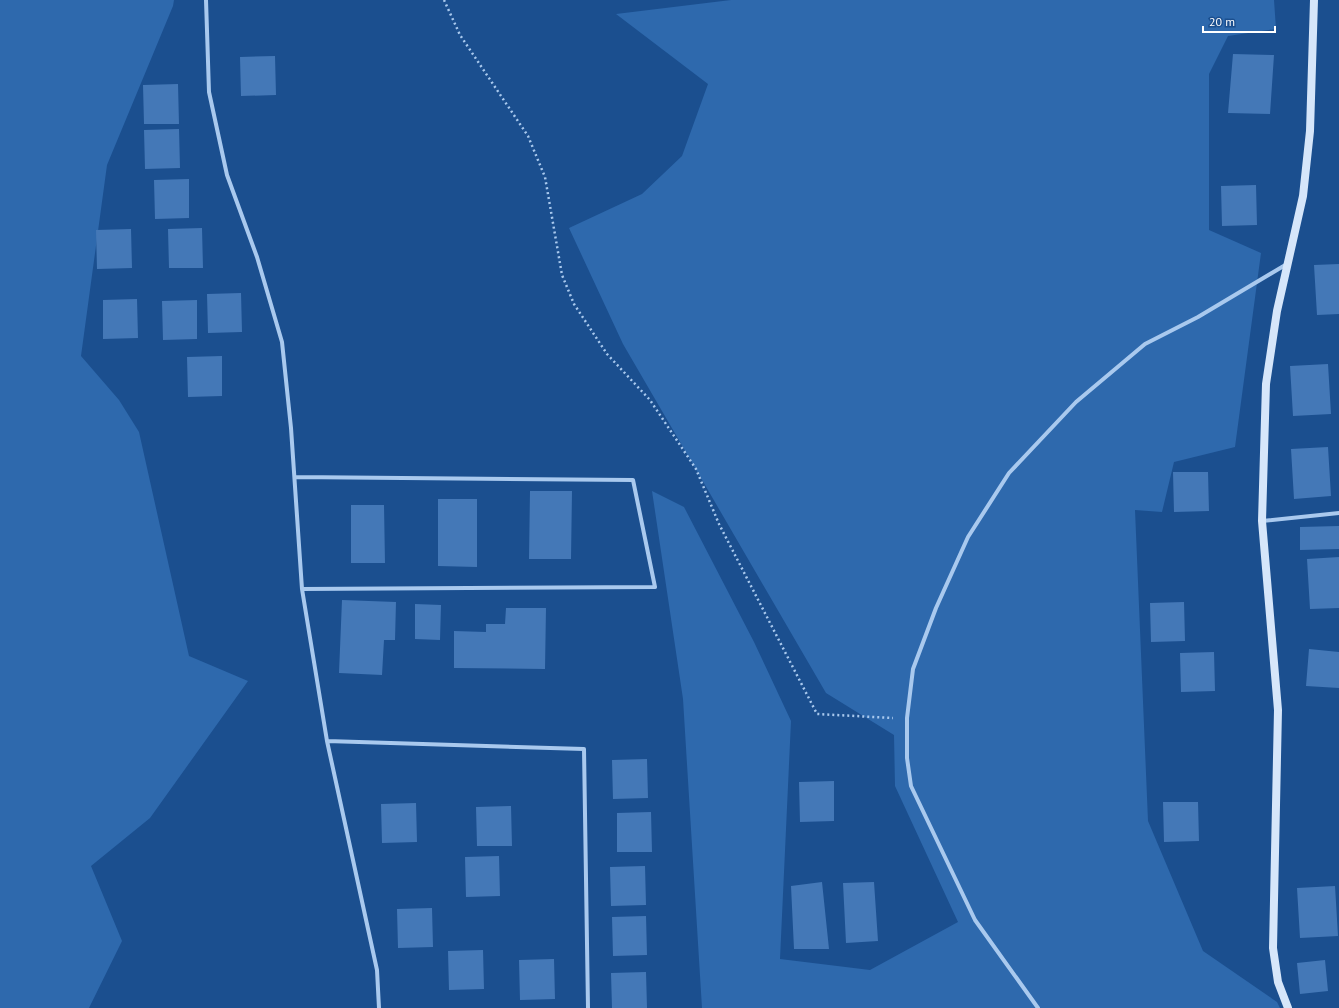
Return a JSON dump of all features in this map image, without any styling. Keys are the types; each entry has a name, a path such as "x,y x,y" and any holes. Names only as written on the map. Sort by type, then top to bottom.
{"street":[{"path":"206,0 209,92 227,175 257,257 282,342 295,477 302,589 327,740 377,970 379,1008"},
{"path":"1288,1008 1278,982 1273,948 1278,710 1262,520 1266,384 1277,311 1303,196 1310,131 1314,0"},
{"path":"1038,1008 975,920 911,786 906,758 907,718 913,669 936,608 968,537 1009,473 1076,402 1145,344 1198,317 1288,264"},
{"path":"295,477 633,480 654,587 302,589"},
{"path":"1262,520 1339,513"},
{"path":"327,740 584,749 588,1008"}],"path":[{"path":"444,0 460,35 528,136 545,177 562,275 574,304 607,354 650,400 696,469 719,524 817,714 907,718"}],"shaded area":[{"path":"0,0 174,0 173,6 107,165 81,356 119,400 139,432 189,656 248,681 150,818 91,866 122,941 89,1008 0,1008"},
{"path":"731,0 1274,0 1276,29 1228,36 1209,74 1209,230 1261,253 1235,447 1174,462 1162,512 1135,510 1148,821 1203,951 1277,1002 1280,1008 702,1008 683,699 652,491 684,507 754,642 791,721 780,959 870,970 958,922 895,786 894,735 826,693 623,344 569,228 642,194 682,156 708,84 616,14"}],"building":[{"path":"1233,54 1274,55 1270,114 1228,113"},
{"path":"275,56 276,95 241,96 240,57"},
{"path":"178,84 179,124 144,124 143,85"},
{"path":"179,129 180,168 145,169 144,130"},
{"path":"189,179 189,218 155,219 154,180"},
{"path":"1256,185 1257,225 1222,226 1221,186"},
{"path":"202,228 203,268 169,268 168,229"},
{"path":"131,229 132,268 97,269 96,230"},
{"path":"1339,264 1339,314 1317,315 1314,265"},
{"path":"241,293 242,332 208,333 207,294"},
{"path":"137,299 138,338 103,339 103,300"},
{"path":"197,300 197,339 163,340 162,301"},
{"path":"222,356 222,396 188,397 187,357"},
{"path":"1328,364 1331,414 1293,416 1290,366"},
{"path":"1328,447 1331,496 1294,499 1291,449"},
{"path":"1173,472 1208,472 1209,511 1174,512"},
{"path":"530,491 572,491 571,559 529,559"},
{"path":"438,499 477,499 477,567 438,566"},
{"path":"351,505 384,505 385,563 351,563"},
{"path":"1339,526 1339,549 1300,550 1300,527"},
{"path":"1339,557 1339,608 1310,609 1307,559"},
{"path":"342,600 396,602 395,640 384,640 382,675 339,673"},
{"path":"1184,602 1185,641 1151,642 1150,603"},
{"path":"415,604 441,605 440,640 415,639"},
{"path":"506,608 546,608 545,669 454,668 454,631 486,632 486,624 505,624"},
{"path":"1309,649 1339,652 1339,688 1306,686"},
{"path":"1214,652 1215,691 1181,692 1180,653"},
{"path":"647,759 648,798 613,799 612,760"},
{"path":"834,781 834,821 800,822 799,782"},
{"path":"1163,802 1198,802 1199,841 1164,842"},
{"path":"416,803 417,842 382,843 381,804"},
{"path":"511,806 512,846 477,846 476,807"},
{"path":"651,812 652,852 617,852 617,813"},
{"path":"499,856 500,896 466,897 465,857"},
{"path":"645,866 646,905 611,906 610,867"},
{"path":"822,882 829,949 794,949 791,886"},
{"path":"874,882 878,941 846,943 843,883"},
{"path":"1335,886 1338,936 1300,938 1297,888"},
{"path":"432,908 433,947 398,948 397,909"},
{"path":"646,916 647,955 613,956 612,917"},
{"path":"483,950 484,989 449,990 448,951"},
{"path":"554,959 555,999 520,1000 519,960"},
{"path":"1325,960 1328,991 1300,994 1297,963"},
{"path":"646,972 647,1008 612,1008 611,973"}]}
